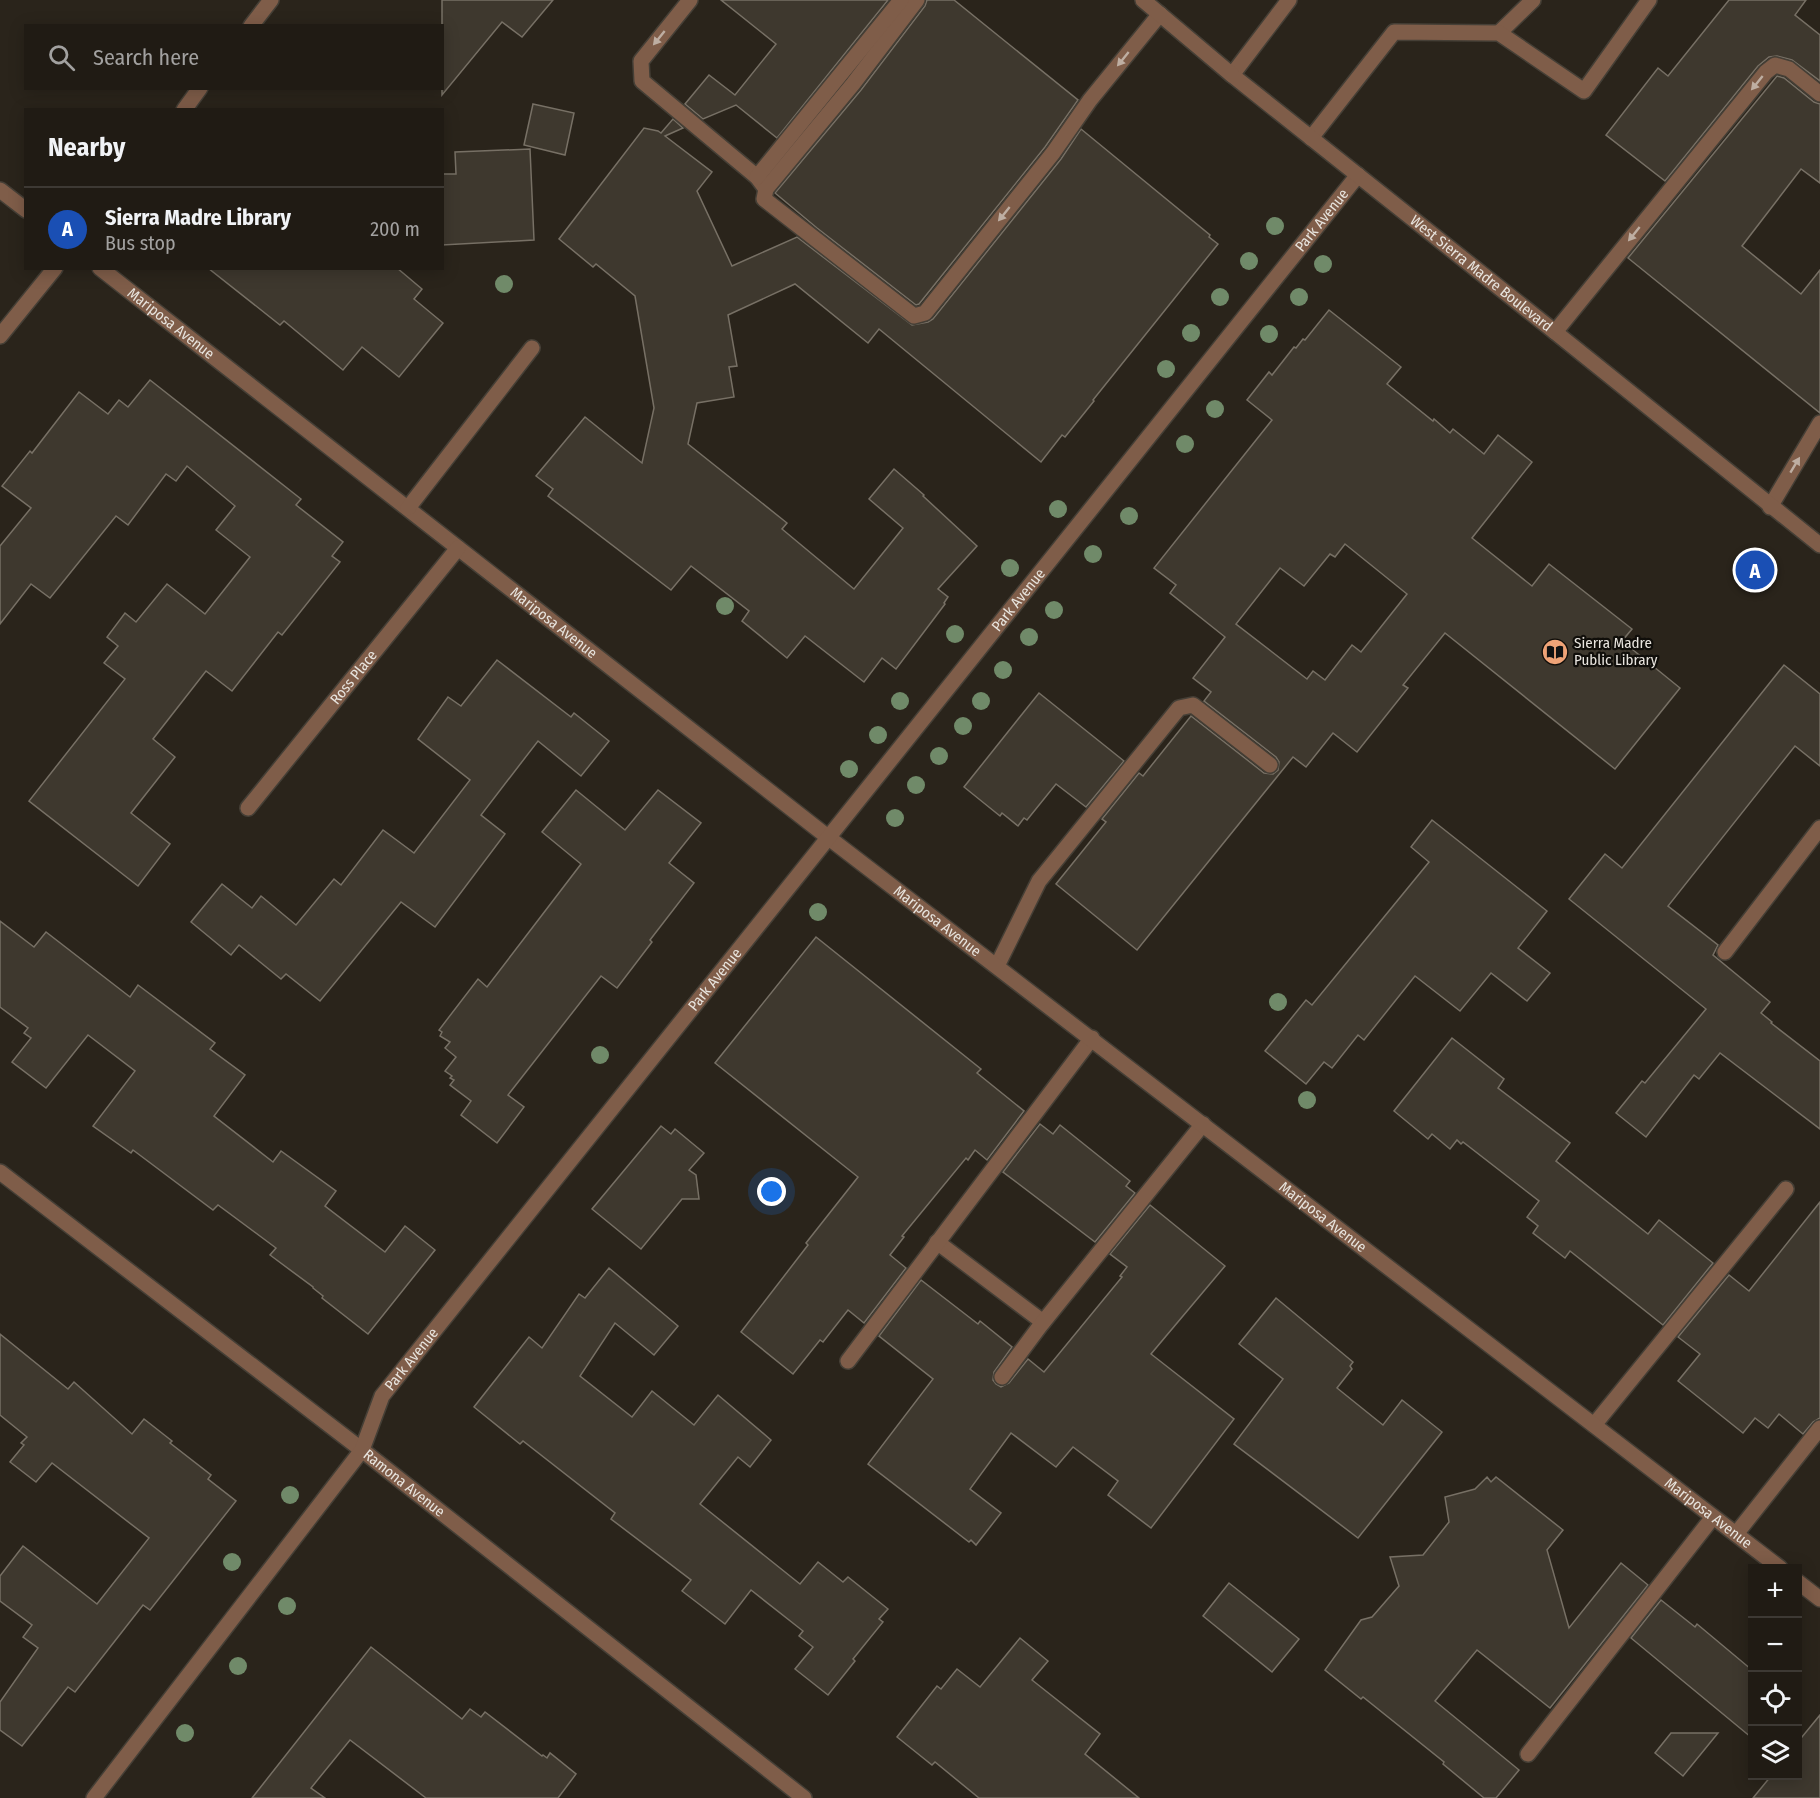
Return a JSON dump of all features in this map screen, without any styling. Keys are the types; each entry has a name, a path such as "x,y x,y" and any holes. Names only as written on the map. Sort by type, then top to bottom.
{"street":[{"path":"253,24 271,0"},
{"path":"690,0 641,61 642,81 762,183 764,199 914,316 925,313 1053,153 1090,100 1160,14"},
{"path":"762,183 901,0"},
{"path":"762,183 853,84 917,0"},
{"name":"West Sierra Madre Boulevard","path":"1143,0 1232,75 1820,545"},
{"path":"1232,75 1289,0"},
{"path":"1498,33 1533,0"},
{"path":"1311,138 1394,32 1498,33 1584,91 1649,0"},
{"path":"1555,332 1766,72 1775,65 1789,69 1820,94"},
{"path":"186,108 199,90"},
{"name":"Park Avenue","path":"94,1798 362,1450 382,1396 1358,175"},
{"path":"0,190 24,208"},
{"path":"0,336 52,270"},
{"name":"Mariposa Avenue","path":"103,270 830,838 1774,1564"},
{"path":"408,508 532,348"},
{"path":"1770,507 1820,423"},
{"name":"Ross Place","path":"248,808 459,548"},
{"path":"997,966 1039,881 1179,708 1192,705 1270,765"},
{"path":"1725,952 1820,828"},
{"path":"848,1361 1092,1038"},
{"path":"1002,1377 1043,1322 1203,1124"},
{"name":"Ramona Avenue","path":"0,1172 362,1450 804,1798"},
{"path":"1594,1425 1786,1189"},
{"path":"938,1242 1043,1322"},
{"path":"1736,1534 1820,1428"},
{"path":"1528,1754 1713,1517"},
{"path":"1802,1586 1820,1599"}],"building":[{"path":"442,0 553,0 522,37 502,22 442,95 442,90 444,90 444,24 442,24"},
{"path":"721,0 888,0 777,138 736,105 703,119 685,104 709,75 735,95 776,44"},
{"path":"927,0 954,0 1078,100 1045,147 916,305 775,193 861,90 925,6"},
{"path":"1729,0 1806,0 1795,15 1820,35 1820,81 1792,60 1777,56 1769,57 1758,66 1665,181 1606,135 1658,68 1668,76"},
{"path":"1777,76 1784,78 1814,102 1820,104 1820,183 1801,169 1742,246 1801,294 1820,270 1820,413 1628,258"},
{"path":"533,104 574,113 565,155 524,145"},
{"path":"673,119 683,128 665,136 712,172 697,191 732,266 797,237 912,325 933,319 1061,159 1081,129 1218,244 1065,437 1062,435 1041,462 879,329 868,343 795,284 728,315 737,366 729,367 734,397 697,403 688,444 787,523 782,529 854,589 903,528 869,499 894,469 977,546 938,589 948,597 945,604 896,669 882,658 864,682 805,636 787,658 742,621 749,611 691,566 671,590 548,496 553,489 536,476 585,417 642,463 654,408 635,296 596,264 593,267 559,239 644,128 661,133"},
{"path":"530,149 534,240 444,245 444,174 456,174 455,152"},
{"path":"211,270 399,270 422,289 414,299 443,323 399,377 362,347 343,370 284,321 280,325"},
{"path":"1329,310 1401,367 1387,384 1433,421 1434,419 1450,433 1453,429 1484,454 1498,435 1532,462 1472,538 1532,586 1549,564 1632,629 1622,641 1680,688 1615,769 1445,633 1403,685 1408,688 1357,752 1333,733 1306,767 1293,757 1137,950 1056,884 1106,822 1102,819 1139,773 1143,776 1191,716 1264,773 1273,774 1278,770 1279,762 1276,757 1204,701 1211,692 1193,678 1225,637 1170,593 1176,585 1154,568 1272,420 1247,400 1269,372 1272,375 1294,347 1296,348 1303,339 1305,340","holes":["1345,544 1407,594 1361,652 1352,645 1325,680 1313,671 1307,679 1236,624 1280,568 1304,586 1330,554 1335,557"]},
{"path":"150,380 301,499 296,505 343,542 332,556 340,562 282,635 278,632 232,691 206,671 153,739 175,757 131,813 170,844 138,886 29,801 125,679 104,663 118,646 107,637 125,613 136,622 167,584 205,614 250,557 216,530 235,506 187,466 176,481 166,474 128,525 116,516 50,598 31,584 0,624 0,546 31,508 2,486 30,451 32,453 79,392 108,414 119,400 128,407"},
{"path":"497,660 571,717 574,713 609,741 581,776 538,741 481,815 505,834 435,927 401,902 320,1001 286,974 281,979 239,945 231,955 191,922 222,884 252,908 261,896 296,925 334,879 341,885 383,830 414,853 470,780 418,739 448,697 461,706"},
{"path":"1784,665 1820,694 1820,766 1795,746 1668,906 1718,945 1713,955 1770,1002 1761,1013 1820,1061 1820,1129 1720,1053 1699,1079 1694,1075 1646,1137 1616,1113 1642,1081 1645,1083 1706,1009 1569,899 1605,854 1622,868"},
{"path":"1039,693 1124,761 1086,807 1056,784 1027,820 1024,818 1018,826 1002,813 1000,816 964,787"},
{"path":"576,790 625,830 658,790 701,823 669,863 694,883 617,988 601,976 508,1095 524,1107 497,1143 461,1115 471,1101 450,1085 454,1080 445,1071 456,1057 445,1048 450,1042 440,1036 442,1032 439,1030 478,979 487,987 581,864 542,832"},
{"path":"1432,820 1547,911 1518,948 1550,973 1527,1001 1491,973 1460,1011 1415,976 1364,1040 1358,1035 1332,1068 1324,1062 1306,1084 1265,1051 1306,1000 1312,1005 1429,862 1411,847"},
{"path":"0,921 34,947 46,932 130,997 138,985 215,1043 210,1049 245,1075 214,1116 273,1162 281,1151 336,1191 325,1206 385,1252 405,1226 435,1250 368,1334 322,1298 323,1296 313,1287 270,1255 276,1248 218,1205 213,1210 133,1150 131,1153 93,1126 135,1071 88,1035 46,1088 12,1062 31,1038 24,1033 28,1028 0,1007"},
{"path":"816,937 981,1069 977,1073 1024,1111 987,1160 975,1150 968,1160 966,1158 902,1236 904,1237 890,1255 906,1268 864,1323 848,1310 823,1342 820,1340 793,1374 741,1332 858,1177 715,1063"},
{"path":"1452,1038 1504,1079 1498,1088 1570,1143 1556,1161 1648,1234 1659,1220 1713,1263 1663,1325 1570,1251 1565,1258 1533,1233 1538,1226 1527,1217 1539,1201 1463,1142 1461,1144 1457,1140 1450,1149 1432,1134 1428,1139 1394,1111"},
{"path":"1040,1124 1053,1134 1060,1125 1130,1181 1126,1186 1135,1193 1095,1242 1003,1172"},
{"path":"661,1126 671,1134 675,1129 704,1153 689,1170 696,1175 699,1199 682,1199 641,1249 592,1209"},
{"path":"1820,1202 1820,1418 1813,1422 1803,1434 1779,1414 1768,1428 1755,1418 1743,1433 1678,1381 1700,1354 1678,1337 1729,1275 1749,1291"},
{"path":"1150,1205 1225,1266 1151,1354 1234,1419 1151,1528 1108,1495 1118,1481 1073,1447 1056,1467 1011,1433 970,1489 1001,1513 976,1545 971,1540 969,1542 868,1464 933,1379 879,1336 921,1280 978,1324 980,1321 1012,1347 994,1372 993,1380 1001,1387 1009,1383 1028,1359 1044,1372 1122,1277 1120,1276 1127,1267 1110,1254"},
{"path":"609,1268 678,1326 654,1355 615,1323 580,1376 632,1417 652,1391 694,1425 718,1395 771,1440 750,1467 738,1457 700,1504 800,1584 818,1562 843,1582 848,1577 888,1609 879,1619 883,1622 828,1695 795,1669 813,1647 799,1636 803,1631 751,1590 725,1624 682,1591 691,1580 611,1519 615,1513 523,1441 520,1444 474,1407 529,1337 542,1348 579,1294 585,1298"},
{"path":"1276,1298 1353,1362 1350,1366 1352,1369 1337,1388 1383,1425 1402,1400 1442,1432 1358,1538 1234,1444 1283,1379 1239,1344"},
{"path":"0,1334 68,1389 74,1382 132,1434 144,1419 211,1475 208,1479 236,1501 150,1610 143,1605 75,1692 68,1687 22,1746 0,1730 0,1702 38,1648 23,1637 32,1625 0,1601 0,1576 23,1546 97,1604 149,1538 52,1463 36,1482 10,1462 24,1445 21,1443 27,1437 0,1415"},
{"path":"1487,1477 1491,1482 1496,1477 1563,1530 1547,1550 1569,1628 1621,1563 1648,1585 1550,1708 1477,1650 1435,1701 1519,1770 1496,1798 1484,1798 1443,1764 1444,1762 1363,1697 1361,1699 1325,1670 1361,1620 1372,1617 1399,1586 1390,1557 1423,1555 1449,1522 1445,1497 1475,1489"},
{"path":"1229,1583 1299,1639 1272,1672 1203,1616"},
{"path":"1661,1600 1695,1627 1697,1624 1748,1667 1748,1735 1631,1638"},
{"path":"1020,1638 1048,1661 1032,1680 1100,1734 1085,1754 1139,1798 979,1798 935,1762 932,1765 897,1737 937,1686 941,1689 957,1669 980,1687"},
{"path":"371,1647 462,1719 470,1709 481,1717 485,1712 542,1756 547,1758 550,1753 576,1774 558,1798 426,1798 350,1740 311,1788 325,1798 252,1798"},
{"path":"1820,1715 1820,1798 1753,1798 1768,1780 1802,1780 1802,1737"},
{"path":"1671,1733 1718,1733 1683,1776 1655,1753"}],"place":[{"name":"Sierra Madre Library","path":"1755,570"},
{"name":"Sierra Madre Public Library","path":"1555,652"}]}
